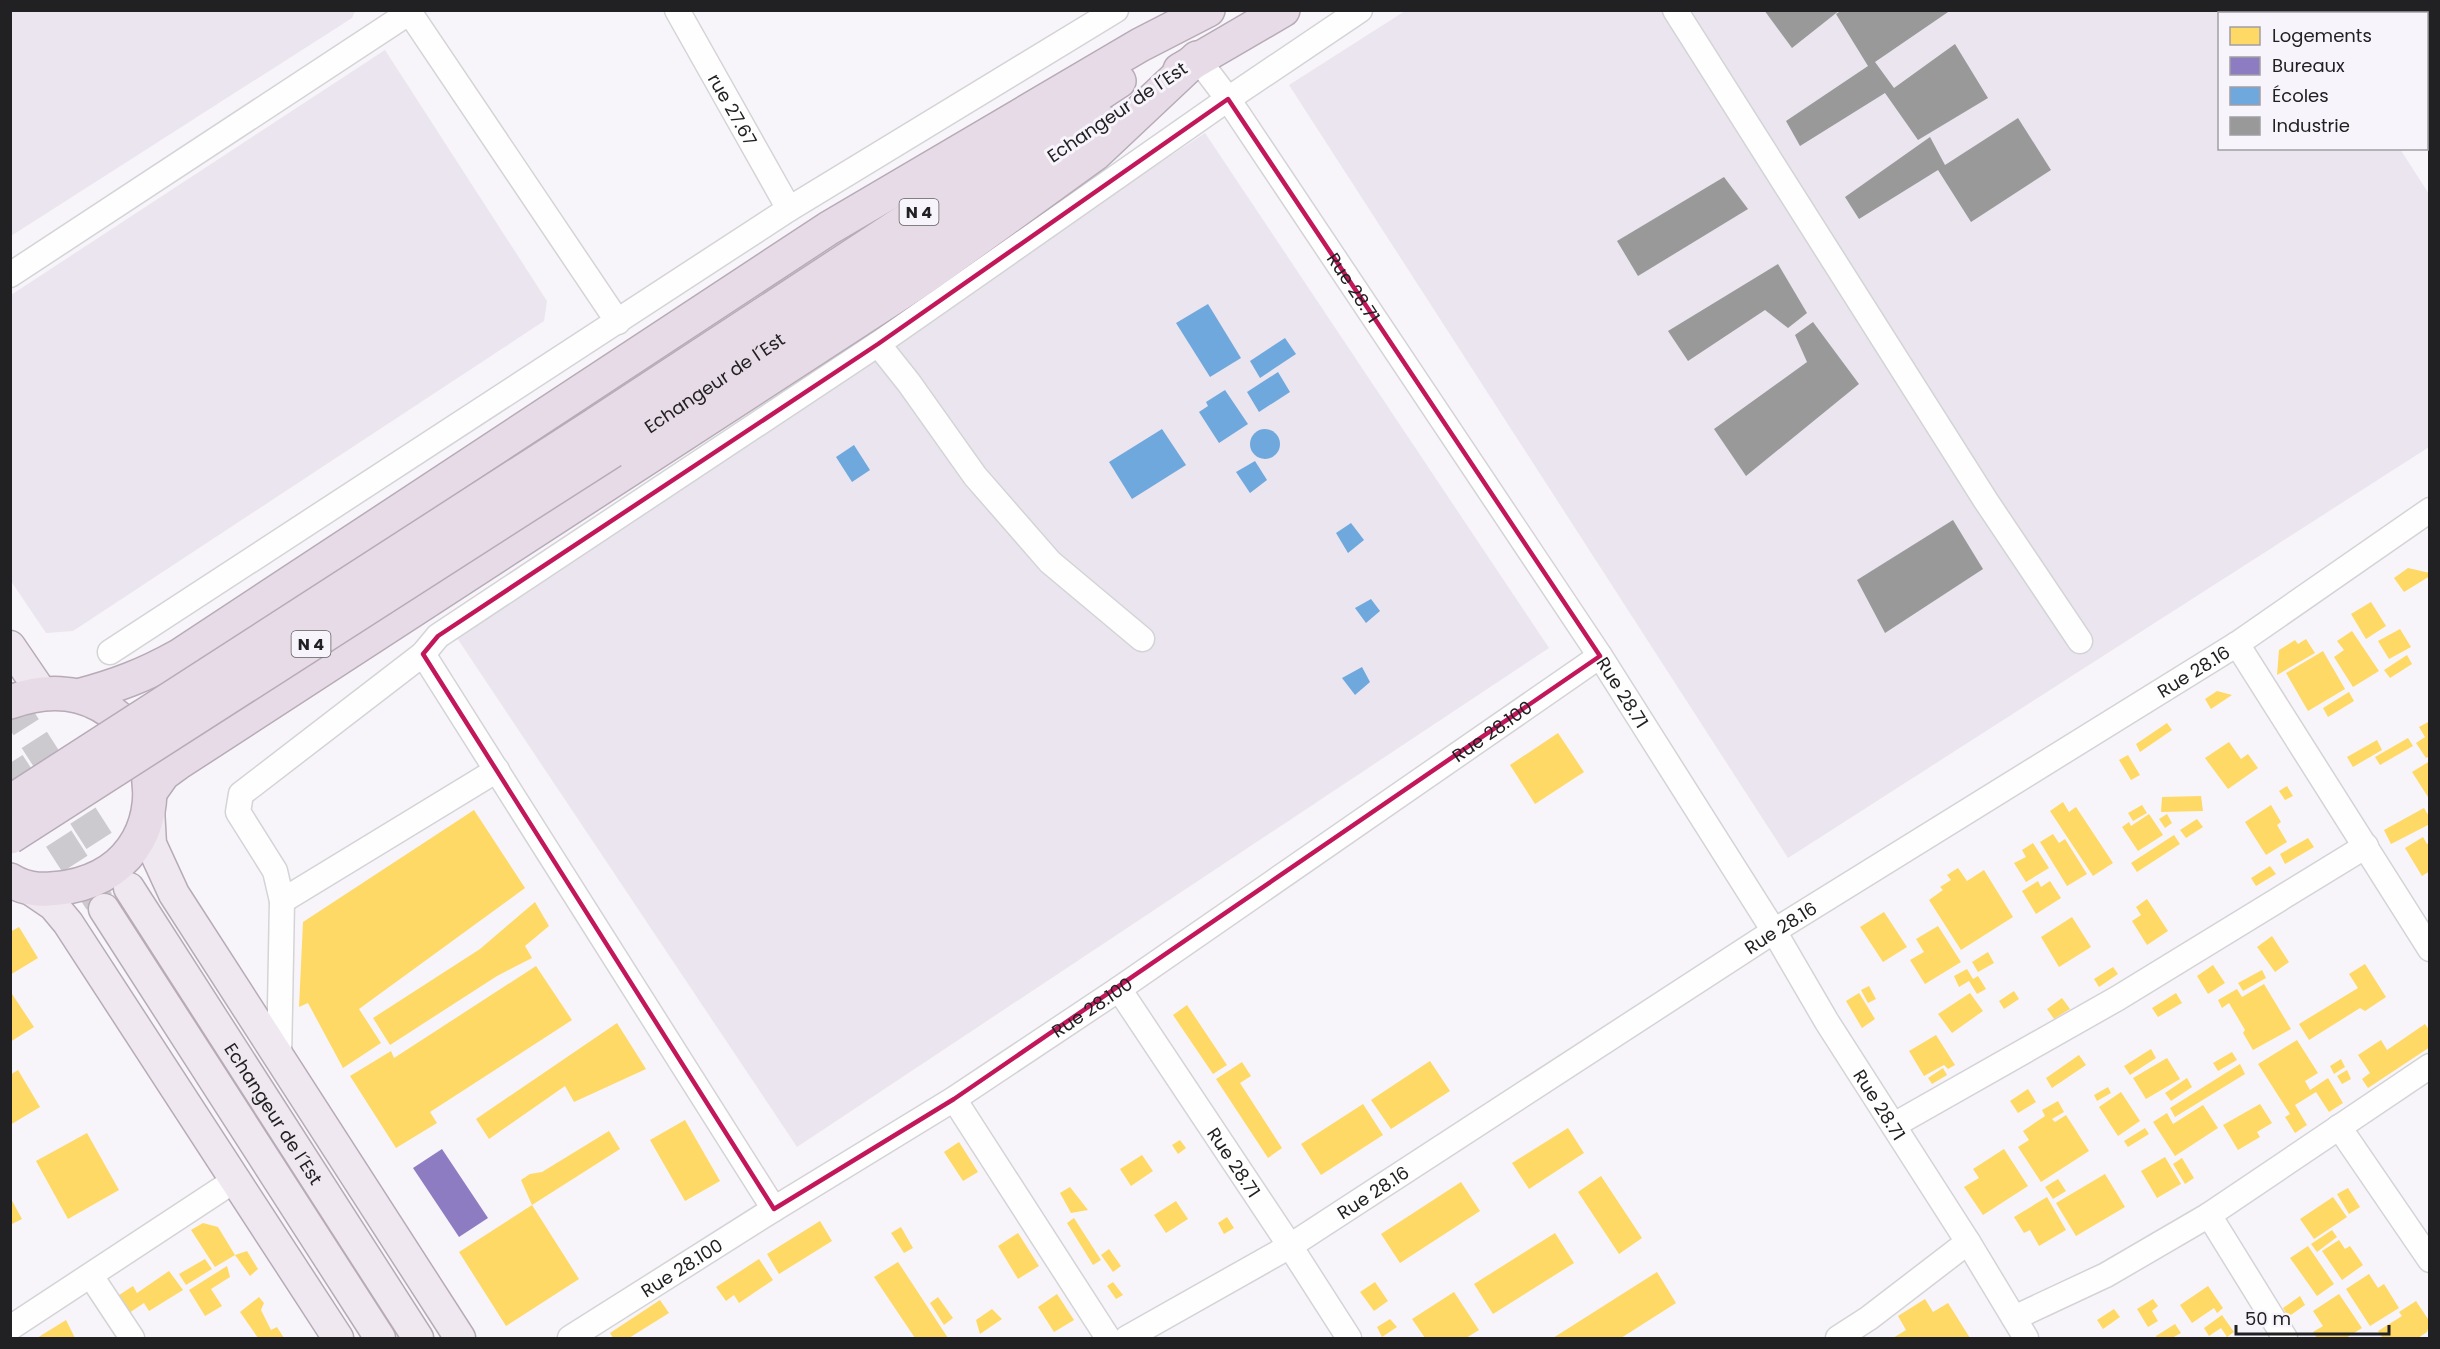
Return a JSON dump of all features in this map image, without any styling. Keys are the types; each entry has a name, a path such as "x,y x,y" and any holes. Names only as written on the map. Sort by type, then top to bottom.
{"highway":[{"path":"78,696 150,673 179,656 829,228 1140,45 1208,10"},
{"name":"Echangeur de l´Est","path":"10,837 604,438 1226,10"},
{"name":"Echangeur de l´Est","path":"10,802 604,438 1197,58 1282,10"},
{"path":"18,887 79,885 112,868 136,842 150,800 163,774 926,277 1095,154 1197,58"},
{"path":"10,702 42,693 60,693 78,696 114,714 140,745 147,764 150,800"}],"main road":[{"path":"10,646 42,693"},
{"path":"150,800 151,844 174,894 460,1338"},
{"path":"18,887 52,905 68,923 338,1338"},
{"name":"Echangeur de l´Est","path":"129,888 418,1338"},
{"name":"Echangeur de l´Est","path":"104,909 380,1338"}],"street":[{"name":"rue 27.67","path":"677,10 789,209"},
{"path":"110,652 789,209 1116,10"},
{"path":"279,1060 282,901 275,871 238,812 241,794 423,654 438,636 878,344 1228,99 1360,10"},
{"path":"1675,10 1986,501 2080,641"},
{"path":"10,275 409,11 618,322"},
{"name":"Rue 28.71","path":"1197,58 1228,99 1600,656 2026,1338"},
{"path":"878,344 909,383 975,476 1050,562 1142,639"},
{"name":"Rue 28.16","path":"1127,1338 1290,1246 1774,932 2236,644 2429,511"},
{"path":"2236,644 2430,949"},
{"path":"423,654 774,1209"},
{"name":"Rue 28.100","path":"570,1338 774,1209 954,1100 1119,989 1600,656"},
{"path":"282,901 497,770"},
{"path":"1894,1125 2118,998 2366,846"},
{"name":"Rue 28.71","path":"1119,989 1349,1338"},
{"path":"2014,1318 2106,1275 2209,1215 2430,1066"},
{"path":"954,1100 1108,1338"},
{"path":"2339,1127 2430,1260"},
{"path":"10,1328 235,1180"},
{"path":"2209,1215 2285,1338"},
{"path":"1838,1338 1869,1318 1968,1242"},
{"path":"91,1276 132,1338"}],"highlighted area":[{"path":"1228,99 1600,656 954,1099 774,1209 423,654 438,636 878,344"}],"shaded area":[{"path":"11,10 355,11 352,18 11,236"},
{"path":"1405,11 2311,11 2218,12 2218,150 2401,150 2429,194 2429,447 1788,858 1289,85"},
{"path":"385,50 547,301 544,321 73,631 46,633 11,581 11,295"},
{"path":"1205,133 1549,648 797,1147 453,632"}],"building: Logements":[{"path":"2408,568 2430,573 2430,576 2404,592 2394,578"},
{"path":"2371,602 2386,626 2366,639 2351,614"},
{"path":"2400,629 2411,647 2389,659 2378,641"},
{"path":"2352,631 2379,671 2353,687 2334,657 2344,650 2337,641"},
{"path":"2306,639 2315,653 2277,675 2279,650 2295,640 2298,644"},
{"path":"2323,651 2345,689 2308,711 2286,673"},
{"path":"2407,655 2412,664 2390,678 2384,670"},
{"path":"2217,691 2232,695 2211,709 2205,699"},
{"path":"2349,692 2354,701 2328,717 2323,708"},
{"path":"2430,721 2430,756 2426,758 2416,743 2425,737 2419,727"},
{"path":"2167,723 2172,730 2140,752 2136,744"},
{"path":"1558,733 1584,772 1535,804 1510,765"},
{"path":"2408,738 2413,746 2380,765 2375,757"},
{"path":"2377,740 2382,750 2353,767 2347,757"},
{"path":"2229,742 2241,759 2248,754 2258,768 2228,789 2205,758"},
{"path":"2128,755 2140,775 2131,780 2119,760"},
{"path":"2430,761 2430,797 2428,797 2412,772"},
{"path":"2287,786 2293,796 2285,800 2279,791"},
{"path":"2201,796 2203,811 2161,812 2162,797"},
{"path":"2063,802 2069,812 2076,807 2113,863 2093,876 2050,811"},
{"path":"2142,805 2147,813 2133,821 2128,813"},
{"path":"2271,805 2281,822 2277,825 2287,842 2266,855 2245,822"},
{"path":"2424,808 2430,818 2430,824 2391,844 2384,830"},
{"path":"474,810 525,888 359,1009 381,1043 343,1068 308,1003 299,1007 303,922"},
{"path":"2149,814 2163,835 2138,851 2122,827 2129,822 2131,826"},
{"path":"2167,814 2172,823 2165,828 2159,819"},
{"path":"2197,819 2203,827 2186,838 2180,830"},
{"path":"2053,834 2059,843 2065,839 2087,874 2067,886 2040,842"},
{"path":"2174,835 2180,844 2137,872 2131,863"},
{"path":"2423,837 2427,844 2430,843 2430,871 2422,876 2405,848"},
{"path":"2308,838 2314,847 2285,864 2280,854"},
{"path":"2033,843 2049,868 2026,882 2014,863 2026,857 2022,850"},
{"path":"2270,866 2276,874 2256,886 2251,878"},
{"path":"1958,868 1967,881 1984,870 2013,917 1961,950 1929,900 1943,890 1940,887 1951,880 1947,875"},
{"path":"2038,881 2041,887 2050,881 2061,898 2036,914 2022,891"},
{"path":"2147,899 2168,931 2147,945 2132,921 2141,915 2136,907"},
{"path":"535,902 549,926 525,946 532,958 497,976 390,1045 373,1018 480,949"},
{"path":"1884,912 1907,947 1883,962 1860,927"},
{"path":"2072,917 2091,947 2059,967 2041,937"},
{"path":"1938,926 1961,962 1925,984 1910,960 1924,952 1916,939"},
{"path":"19,927 38,958 10,975 10,932"},
{"path":"2272,936 2289,962 2275,972 2257,947"},
{"path":"1988,952 1994,963 1978,972 1972,962"},
{"path":"2365,964 2386,997 2365,1011 2360,1008 2309,1040 2299,1024 2358,988 2349,974"},
{"path":"2213,965 2225,983 2208,994 2197,976"},
{"path":"536,966 572,1020 430,1112 437,1123 396,1148 350,1076 391,1051 394,1058"},
{"path":"2113,967 2118,974 2099,987 2094,979"},
{"path":"1967,969 1973,979 1978,976 1986,989 1977,994 1969,981 1959,987 1954,976"},
{"path":"2262,970 2266,978 2243,991 2238,983"},
{"path":"2264,984 2291,1029 2253,1050 2243,1033 2245,1030 2229,1003 2222,1008 2218,1000 2237,989 2242,997"},
{"path":"1869,986 1876,999 1868,1003 1861,990"},
{"path":"10,991 34,1027 10,1042"},
{"path":"2014,991 2019,999 2004,1009 1999,1001"},
{"path":"1859,993 1875,1019 1862,1028 1846,1001"},
{"path":"1970,993 1983,1011 1952,1033 1938,1014"},
{"path":"2176,993 2182,1003 2158,1017 2152,1008"},
{"path":"2062,998 2070,1009 2054,1019 2047,1009"},
{"path":"1187,1005 1227,1065 1213,1074 1173,1015"},
{"path":"617,1023 646,1069 574,1102 565,1086 489,1139 476,1119"},
{"path":"2425,1024 2430,1031 2430,1047 2368,1088 2362,1079 2370,1073 2358,1055 2381,1040 2387,1050"},
{"path":"1936,1035 1955,1065 1948,1069 1944,1065 1924,1076 1909,1051"},
{"path":"2297,1040 2318,1073 2305,1081 2310,1090 2328,1078 2343,1103 2329,1112 2316,1092 2295,1105 2307,1125 2295,1133 2285,1117 2290,1114 2258,1064"},
{"path":"2151,1049 2156,1058 2130,1075 2124,1066"},
{"path":"2232,1052 2237,1060 2218,1071 2213,1063"},
{"path":"2079,1055 2086,1065 2052,1088 2046,1078"},
{"path":"2167,1058 2180,1079 2146,1099 2133,1078"},
{"path":"2341,1059 2345,1067 2334,1074 2330,1066"},
{"path":"1430,1061 1450,1091 1391,1129 1371,1100"},
{"path":"1242,1062 1251,1076 1240,1083 1282,1148 1268,1158 1216,1079"},
{"path":"2240,1064 2245,1074 2175,1117 2170,1108"},
{"path":"1943,1068 1947,1075 1932,1084 1928,1078"},
{"path":"18,1070 40,1107 10,1125 10,1075"},
{"path":"2347,1070 2351,1079 2342,1084 2337,1076"},
{"path":"2187,1078 2192,1087 2171,1101 2165,1093"},
{"path":"2108,1087 2111,1093 2097,1101 2094,1095"},
{"path":"2028,1089 2036,1102 2018,1113 2010,1101"},
{"path":"2121,1092 2140,1121 2118,1136 2099,1107"},
{"path":"2058,1101 2064,1112 2052,1119 2055,1122 2066,1115 2089,1151 2041,1182 2018,1147 2029,1140 2023,1131 2045,1116 2042,1110"},
{"path":"1363,1104 1383,1135 1321,1175 1301,1144"},
{"path":"2260,1104 2272,1123 2257,1132 2260,1137 2238,1150 2223,1125"},
{"path":"2203,1105 2218,1128 2175,1156 2153,1122 2167,1113 2173,1124"},
{"path":"685,1120 720,1181 685,1201 650,1140"},
{"path":"1568,1128 1584,1153 1529,1189 1512,1163"},
{"path":"2145,1128 2149,1134 2128,1147 2124,1141"},
{"path":"609,1131 620,1149 532,1205 521,1180 530,1174 542,1172"},
{"path":"87,1133 119,1190 68,1219 36,1161"},
{"path":"1180,1140 1186,1148 1178,1154 1172,1145"},
{"path":"959,1142 978,1172 963,1181 944,1152"},
{"path":"2004,1149 2028,1186 1983,1215 1964,1187 1979,1178 1973,1169"},
{"path":"1142,1155 1153,1171 1131,1186 1120,1169"},
{"path":"2165,1157 2181,1184 2157,1198 2141,1171"},
{"path":"2182,1158 2194,1178 2185,1184 2173,1164"},
{"path":"2105,1174 2125,1207 2076,1236 2056,1203"},
{"path":"1601,1176 1642,1238 1619,1254 1578,1192"},
{"path":"2058,1179 2066,1191 2053,1199 2045,1187"},
{"path":"1461,1182 1480,1211 1400,1263 1381,1234"},
{"path":"1070,1187 1088,1210 1071,1213 1060,1193"},
{"path":"2348,1188 2360,1207 2349,1214 2337,1194"},
{"path":"10,1197 22,1219 10,1225"},
{"path":"2047,1197 2066,1230 2039,1246 2030,1230 2024,1233 2014,1217"},
{"path":"2333,1197 2347,1217 2314,1239 2300,1219"},
{"path":"1176,1201 1188,1219 1166,1233 1154,1215"},
{"path":"532,1205 579,1279 506,1326 459,1252"},
{"path":"1227,1217 1234,1228 1224,1234 1218,1223"},
{"path":"1074,1218 1101,1260 1093,1265 1067,1223"},
{"path":"820,1221 832,1241 779,1274 767,1254"},
{"path":"203,1223 218,1227 235,1255 215,1267 191,1230"},
{"path":"901,1227 913,1248 904,1253 891,1233"},
{"path":"2332,1230 2337,1237 2317,1252 2311,1244"},
{"path":"1018,1233 1039,1266 1018,1279 998,1246"},
{"path":"1555,1233 1574,1263 1493,1314 1474,1284"},
{"path":"2339,1240 2345,1249 2350,1246 2363,1265 2342,1280 2322,1251"},
{"path":"2308,1246 2334,1284 2317,1296 2290,1258"},
{"path":"1109,1249 1121,1266 1113,1272 1101,1255"},
{"path":"247,1251 258,1269 250,1276 235,1255"},
{"path":"205,1259 212,1269 186,1285 179,1274"},
{"path":"759,1259 773,1280 739,1303 734,1295 726,1301 716,1287"},
{"path":"898,1262 948,1338 915,1338 874,1277"},
{"path":"227,1266 230,1277 211,1289 222,1306 205,1316 189,1290"},
{"path":"169,1271 183,1290 149,1311 144,1303 126,1315 116,1297 133,1286 137,1293"},
{"path":"1657,1272 1676,1303 1621,1338 1553,1338"},
{"path":"2369,1274 2378,1288 2384,1284 2399,1308 2370,1326 2346,1289"},
{"path":"1113,1282 1123,1295 1116,1299 1107,1286"},
{"path":"1375,1282 1388,1301 1374,1311 1360,1292"},
{"path":"2208,1286 2223,1308 2217,1313 2214,1308 2192,1323 2180,1305"},
{"path":"1454,1292 1479,1330 1466,1338 1425,1338 1412,1319"},
{"path":"1057,1294 1074,1320 1054,1332 1038,1307"},
{"path":"2339,1294 2362,1328 2346,1338 2317,1338 2313,1332 2323,1326 2313,1311"},
{"path":"2300,1296 2305,1305 2288,1317 2283,1308"},
{"path":"259,1297 264,1303 261,1310 271,1330 277,1327 284,1338 258,1338 240,1312"},
{"path":"938,1297 953,1318 944,1325 930,1303"},
{"path":"1925,1299 1933,1312 1948,1303 1970,1338 1893,1338 1906,1330 1898,1316"},
{"path":"2153,1299 2158,1306 2152,1311 2158,1321 2148,1327 2137,1309"},
{"path":"660,1300 669,1313 629,1338 613,1338 610,1333"},
{"path":"2416,1301 2430,1322 2427,1332 2418,1338 2379,1338 2382,1337 2378,1331 2402,1316 2399,1312"},
{"path":"992,1309 1002,1319 980,1334 976,1320"},
{"path":"2114,1309 2120,1317 2103,1329 2097,1320"},
{"path":"2222,1315 2234,1332 2227,1337 2221,1328 2209,1336 2204,1328"},
{"path":"1390,1319 1397,1327 1382,1337 1377,1327"},
{"path":"66,1320 75,1338 37,1338"},
{"path":"2175,1324 2181,1333 2172,1338 2157,1338 2156,1336"}],"building: Bureaux":[{"path":"442,1149 488,1218 459,1237 413,1168"}],"building: Écoles":[{"path":"1208,304 1241,358 1210,377 1176,323"},
{"path":"1285,338 1296,354 1260,378 1250,361"},
{"path":"1278,372 1290,392 1259,412 1247,392"},
{"path":"1225,390 1248,424 1219,443 1199,412 1208,406 1206,402"},
{"path":"1162,429 1186,465 1132,499 1109,462"},
{"path":"1265,429 1275,434 1280,444 1275,454 1265,459 1255,454 1250,444 1255,434"},
{"path":"854,445 870,470 852,482 836,457"},
{"path":"1255,461 1267,480 1250,493 1236,472"},
{"path":"1351,523 1364,540 1348,553 1336,533"},
{"path":"1371,599 1380,611 1366,623 1355,608"},
{"path":"1362,667 1370,682 1355,695 1342,678"}],"building: Industrie":[{"path":"1764,10 1840,10 1792,48"},
{"path":"1842,10 1951,10 1875,62 1894,88 1955,44 1988,98 1918,140 1885,93 1800,146 1786,121 1868,66 1836,14"},
{"path":"2018,118 2051,170 1971,222 1938,170 1859,219 1845,197 1930,137 1945,165"},
{"path":"1724,177 1748,209 1638,276 1617,241"},
{"path":"1778,264 1807,313 1788,328 1765,310 1688,361 1668,331"},
{"path":"1813,322 1859,384 1746,476 1714,429 1807,362 1795,335"},
{"path":"1953,520 1983,569 1885,633 1857,580"}],"tunnel":[{"path":"10,702 128,886"},
{"path":"10,763 104,909"}]}
